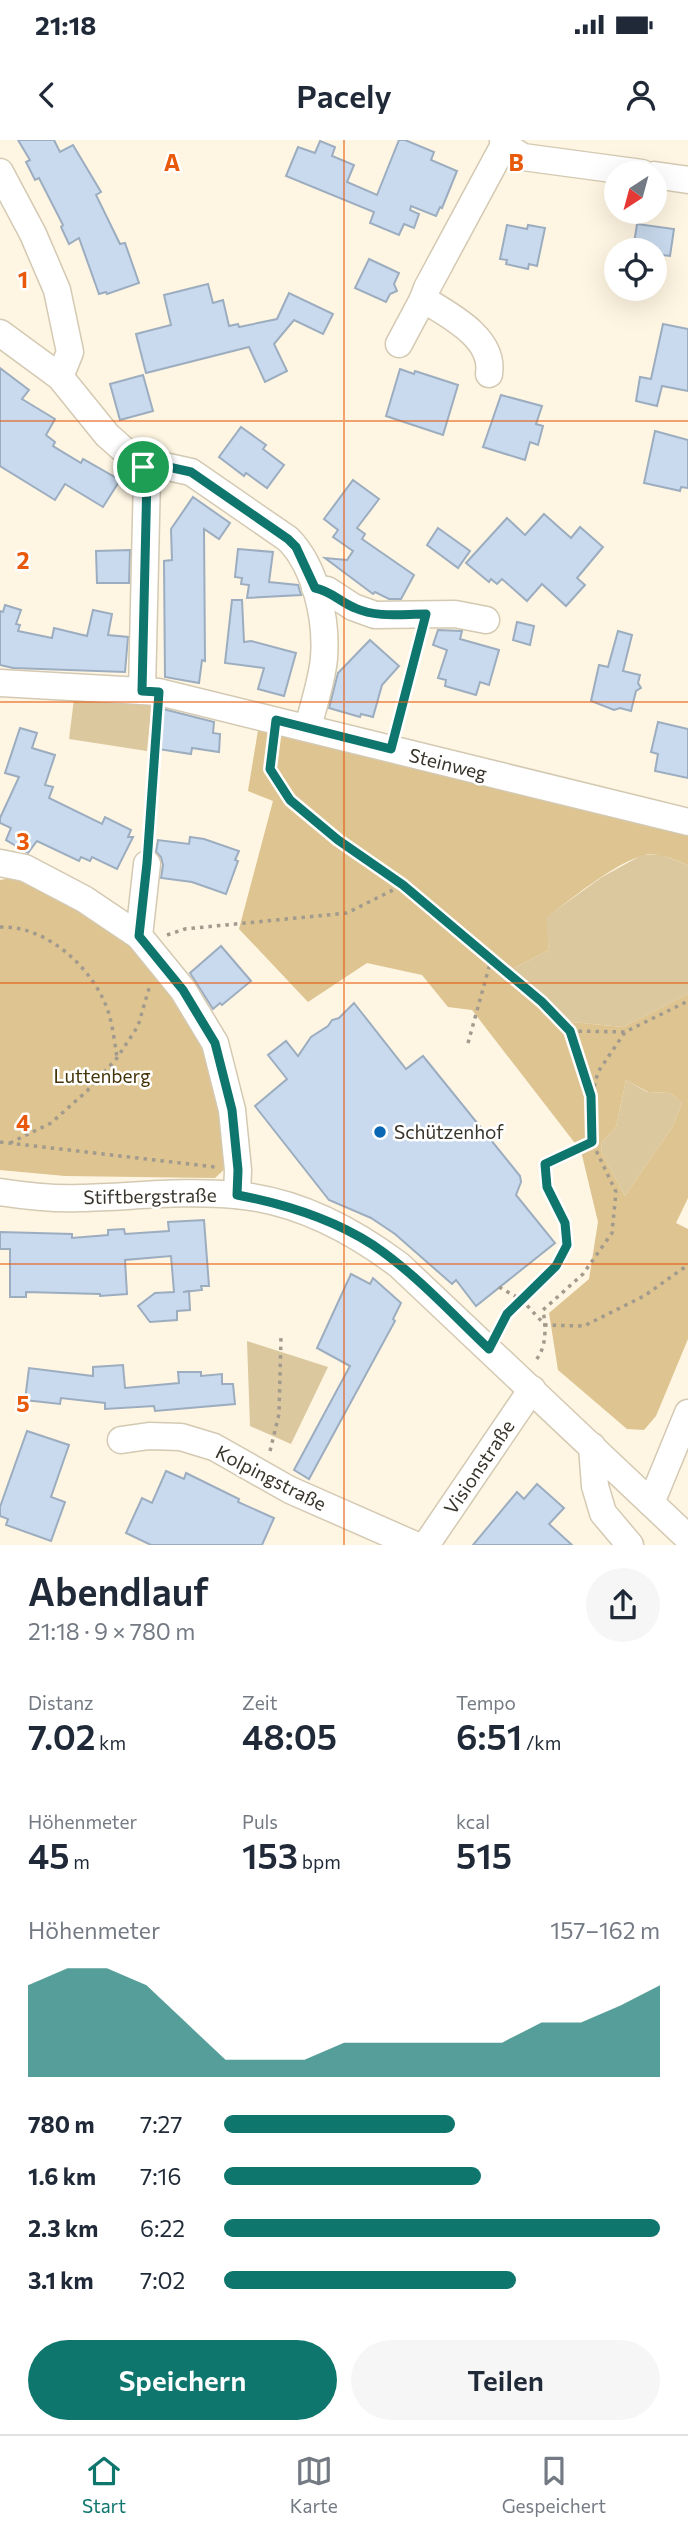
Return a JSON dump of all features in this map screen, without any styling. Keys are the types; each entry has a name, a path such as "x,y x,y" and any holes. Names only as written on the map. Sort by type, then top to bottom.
{"street":[{"path":"399,344 503,142 523,157 604,168"},
{"path":"0,173 33,234 57,290 70,352 60,377"},
{"path":"667,177 688,180"},
{"path":"423,299 457,319 483,344 491,363 489,374"},
{"path":"0,333 60,377 107,435 143,467 147,476 151,692"},
{"path":"143,467 164,466 191,472 296,547 315,588 322,618 324,659 307,728"},
{"path":"315,588 327,590 353,607 375,615 455,614 486,620"},
{"name":"Steinweg","path":"1,693 151,692 276,720 688,822"},
{"path":"2,860 25,868 83,900 147,945 183,990 215,1043 232,1110 238,1182"},
{"path":"147,863 147,945"},
{"name":"Stiftbergstraße","path":"0,1192 78,1198 212,1194 238,1182 267,1200 314,1215 373,1246 399,1265 688,1538"},
{"name":"Visionstraße","path":"426,1545 526,1384"},
{"path":"651,1503 688,1413"},
{"name":"Kolpingstraße","path":"121,1440 149,1436 181,1437 214,1447 290,1490 415,1545"},
{"path":"592,1446 596,1486 603,1513 630,1545"}],"path":[{"path":"391,749 426,614"},
{"path":"147,863 151,692"},
{"path":"276,720 270,769 290,800 338,840 403,885 542,1002 570,1031 591,1096 592,1142 616,1192 612,1233 583,1274 543,1310 545,1325 542,1353 526,1384"},
{"path":"10,1143 51,1123 87,1091 117,1058 138,1026 147,945 184,929 347,913 403,885"},
{"path":"0,927 11,926 41,935 66,952 97,987 109,1014 117,1058"},
{"path":"468,1044 491,960"},
{"path":"570,1031 625,1032 688,1001"},
{"path":"591,1096 598,1072 625,1032"},
{"path":"0,1142 238,1182"},
{"path":"489,1349 507,1314 556,1266 567,1245 565,1223 547,1187 545,1164 592,1142"},
{"path":"499,1287 522,1300 545,1325 584,1326 644,1296 688,1265"},
{"path":"256,1471 270,1451 279,1414 281,1336"}],"shaded area":[{"path":"74,699 152,703 147,751 69,739"},
{"path":"642,855 662,855 688,865 688,994 623,1027 571,1022 512,969 549,950 545,918 602,877"},
{"path":"626,1080 647,1092 671,1093 682,1103 673,1126 625,1196 602,1154 601,1143 616,1127"},
{"path":"247,1341 328,1367 291,1444 250,1426"}],"green space":[{"path":"259,724 688,829 688,865 653,854 641,856 617,867 546,918 549,950 512,969 571,1022 623,1027 688,994 688,1198 676,1223 688,1229 688,1339 656,1416 644,1430 627,1429 558,1370 549,1313 589,1279 598,1222 581,1151 472,1010 448,1007 422,975 367,963 308,1002 239,929 273,801 248,791","holes":["626,1080 648,1092 671,1093 682,1103 673,1126 625,1196 602,1154 601,1143 616,1127"]},
{"name":"Luttenberg","path":"12,878 66,901 128,942 160,978 202,1044 219,1089 230,1164 215,1178 65,1176 0,1170 0,880"}],"building":[{"path":"18,140 54,140 60,152 73,145 101,192 96,195 120,244 125,243 139,283 107,294 99,294 79,238 69,244 61,227 63,225 39,178 35,180 26,162 30,160"},
{"path":"399,140 434,152 431,160 457,171 436,216 411,206 410,210 419,214 414,228 404,224 399,235 370,223 374,212 286,176 298,147 315,153 320,141 335,147 332,156 354,165 347,182 377,195"},
{"path":"637,224 674,229 670,256 667,256 667,238 635,238"},
{"path":"507,225 527,229 528,225 545,228 537,266 529,264 528,269 506,264 507,260 500,259"},
{"path":"369,259 399,273 394,284 397,291 390,294 386,302 355,288"},
{"path":"208,284 213,303 223,300 229,326 238,324 239,327 277,319 289,293 333,314 323,334 294,320 274,344 287,371 265,382 249,347 146,373 136,334 171,325 164,295"},
{"path":"663,324 688,329 688,391 662,386 657,406 636,401 640,377 651,379"},
{"path":"0,368 29,390 22,399 55,419 46,435 55,442 53,446 81,463 83,459 120,480 103,507 65,484 55,500 0,466"},
{"path":"400,369 458,385 443,435 386,416"},
{"path":"143,375 153,411 120,420 110,384"},
{"path":"501,395 542,406 536,424 543,426 538,445 530,442 525,460 483,447"},
{"path":"241,427 266,445 263,449 284,465 267,488 246,473 244,476 219,457"},
{"path":"655,431 688,440 688,488 681,487 680,491 644,483"},
{"path":"353,480 379,499 357,528 365,534 362,539 414,575 401,599 389,599 375,592 373,594 325,558 347,560 353,551 333,537 338,530 324,519"},
{"path":"193,497 230,523 219,539 204,529 205,661 202,660 199,683 165,677 164,561 172,560 171,529"},
{"path":"544,514 571,538 580,527 603,547 577,578 585,585 566,606 542,584 527,601 502,579 497,584 491,579 489,582 466,563 507,518 525,535"},
{"path":"438,528 470,551 458,568 427,545"},
{"path":"238,549 273,552 269,582 298,585 301,595 247,598 249,585 241,584 242,578 235,577"},
{"path":"130,550 129,583 97,583 96,551"},
{"path":"232,600 242,600 244,642 251,641 296,653 284,696 258,689 264,668 225,663"},
{"path":"5,605 21,610 16,624 20,625 18,631 52,638 54,628 87,636 93,610 112,614 108,635 128,637 125,672 13,668 0,665 0,611 3,612"},
{"path":"517,622 534,626 530,645 513,640"},
{"path":"438,630 462,631 460,639 499,650 489,685 480,682 476,695 445,686 446,680 438,678 447,650 433,645"},
{"path":"618,631 632,635 623,671 640,675 638,683 641,688 636,691 631,711 620,708 614,710 591,701 599,665 608,667"},
{"path":"370,640 399,666 382,685 373,717 361,714 360,717 329,708 338,673"},
{"path":"163,709 214,722 213,733 220,734 219,752 192,748 191,754 158,749"},
{"path":"658,722 688,729 688,778 655,771 658,754 651,752"},
{"path":"20,728 37,733 32,748 55,755 45,785 53,787 49,798 102,824 105,817 131,830 128,837 133,837 117,869 92,857 90,861 81,857 79,861 37,841 28,853 6,840 11,828 0,823 0,818 19,777 5,773"},
{"path":"190,837 239,851 226,894 192,882 161,878 163,865 156,852 158,840 189,844"},
{"path":"221,946 251,981 222,1005 220,1003 213,1009 190,973"},
{"name":"Schützenhof","path":"354,1003 406,1069 423,1056 520,1176 521,1182 516,1195 555,1243 476,1306 456,1280 452,1284 395,1234 371,1218 329,1200 255,1106 287,1079 268,1055 286,1041 298,1056 311,1037 328,1026 332,1020 339,1018"},
{"path":"204,1220 209,1286 201,1286 202,1290 189,1291 190,1310 177,1311 177,1320 150,1322 138,1306 155,1293 174,1292 171,1256 125,1260 127,1294 100,1296 26,1292 26,1297 10,1297 10,1249 0,1249 0,1232 72,1234 72,1238 108,1235 108,1230 124,1229 125,1234 169,1231 168,1222"},
{"path":"351,1274 370,1284 373,1278 401,1303 393,1319 395,1321 309,1479 294,1470 350,1366 317,1348"},
{"path":"123,1365 125,1388 179,1383 178,1372 201,1372 201,1376 222,1374 222,1384 233,1384 235,1404 155,1411 154,1406 105,1409 105,1403 61,1398 60,1404 25,1400 29,1368 93,1376 93,1367"},
{"path":"27,1431 69,1445 51,1497 65,1502 51,1541 6,1525 8,1519 0,1516 0,1507"},
{"path":"166,1471 184,1479 186,1473 239,1499 238,1502 274,1518 262,1545 151,1545 126,1533 142,1498 152,1503"},
{"path":"537,1484 564,1508 549,1524 572,1545 473,1545 517,1492 524,1499"}],"place":[{"name":"Schützenhof","path":"380,1132"}],"route":[{"path":"164,466 191,472 288,539 296,547 315,588 327,590 353,607 375,615 426,614 391,749 276,720 270,769 290,800 338,840 403,885 542,1002 570,1031 591,1096 592,1142 545,1164 547,1187 565,1223 567,1245 556,1266 507,1314 489,1349 399,1265 352,1233 314,1215 267,1200 237,1195 238,1170 232,1110 215,1043 183,990 139,936 159,692 142,691 147,476 143,467 164,466"}]}
